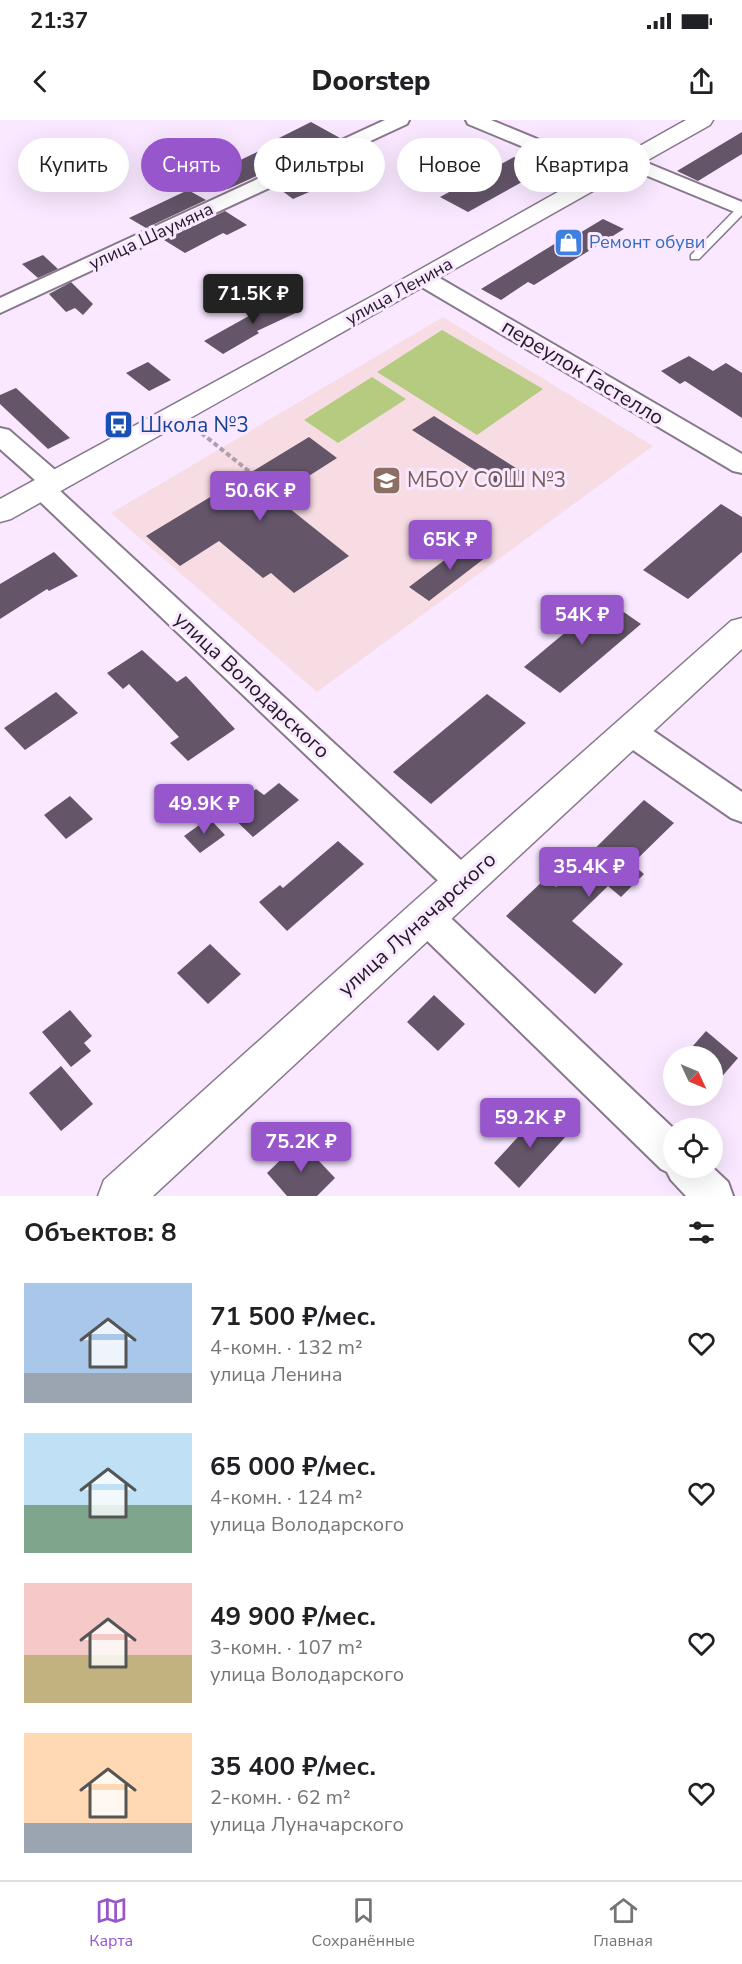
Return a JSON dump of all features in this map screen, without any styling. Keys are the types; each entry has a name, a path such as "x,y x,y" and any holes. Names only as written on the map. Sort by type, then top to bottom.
{"main road":[{"name":"улица Ленина","path":"650,149 702,120"},
{"name":"улица Ленина","path":"0,512 574,192"},
{"name":"улица Луначарского","path":"120,1196 462,882 742,630"}],"street":[{"name":"улица Шаумяна","path":"0,306 400,120"},
{"path":"475,120 518,138"},
{"path":"650,170 742,209"},
{"name":"переулок Гастелло","path":"423,278 742,465"},
{"name":"улица Володарского","path":"0,436 47,485 462,882"},
{"path":"631,732 742,809"},
{"path":"425,916 663,1145"},
{"path":"695,1178 714,1196"}],"lane":[{"path":"694,257 742,209"}],"path":[{"path":"178,414 250,472"}],"shaded area":[{"name":"МБОУ СОШ №3","path":"443,317 653,446 317,692 111,513"}],"green space":[{"path":"442,330 543,389 477,435 377,372"},
{"path":"372,377 406,399 338,443 304,420"}],"building":[{"path":"311,122 340,138 279,138"},
{"path":"742,132 742,154 698,181 677,171"},
{"path":"254,153 254,177 242,183 242,159"},
{"path":"514,157 514,187 468,212 440,197 449,192 502,192 502,163"},
{"path":"184,192 192,192 206,200 146,228 129,218"},
{"path":"284,192 309,192 293,199"},
{"path":"225,211 247,225 227,235 223,233 185,253 164,240"},
{"path":"603,219 624,229 534,285 528,282 501,300 481,289 569,235 573,237"},
{"path":"43,255 58,269 38,278 22,264"},
{"path":"71,282 93,304 83,315 75,308 66,312 49,294"},
{"path":"285,296 302,310 257,331 259,333 223,354 204,341"},
{"path":"689,356 713,371 726,363 742,373 742,418 685,381 680,384 661,371"},
{"path":"148,362 171,380 149,391 126,373"},
{"path":"16,388 70,438 48,449 0,404 0,395"},
{"path":"434,416 527,475 506,490 412,430"},
{"path":"309,437 337,458 301,481 310,488 284,504 349,556 294,593 271,573 263,578 219,541 180,566 146,536"},
{"path":"721,504 742,517 742,552 688,599 643,570"},
{"path":"471,540 490,554 429,601 409,587"},
{"path":"54,552 78,576 49,591 47,589 0,619 0,584"},
{"path":"605,599 641,624 560,693 524,667"},
{"path":"142,650 177,682 186,676 235,729 188,761 170,743 179,737 129,684 123,689 107,673"},
{"path":"56,692 78,713 25,750 4,728"},
{"path":"487,694 526,723 431,804 393,772"},
{"path":"279,783 299,800 253,837 227,812 256,789 264,795"},
{"path":"70,796 93,819 66,839 44,815"},
{"path":"644,800 674,823 632,864 644,874 621,897 608,886 572,921 623,964 595,994 506,916 546,878 556,887"},
{"path":"209,818 225,835 200,853 184,836"},
{"path":"338,841 364,864 287,931 259,902 280,885 283,888"},
{"path":"210,944 241,974 208,1004 177,973"},
{"path":"434,995 465,1024 438,1051 407,1022"},
{"path":"70,1010 92,1036 84,1043 91,1051 71,1067 42,1032"},
{"path":"706,1031 738,1058 723,1075 723,1046 693,1046"},
{"path":"61,1066 93,1104 61,1131 29,1093"},
{"path":"542,1111 567,1135 519,1188 494,1163"},
{"path":"300,1141 335,1178 317,1196 287,1196 267,1173"}],"place":[{"name":"Ремонт обуви","path":"568,242"},
{"name":"Школа №3","path":"119,425"},
{"name":"МБОУ СОШ №3","path":"386,480"}]}
